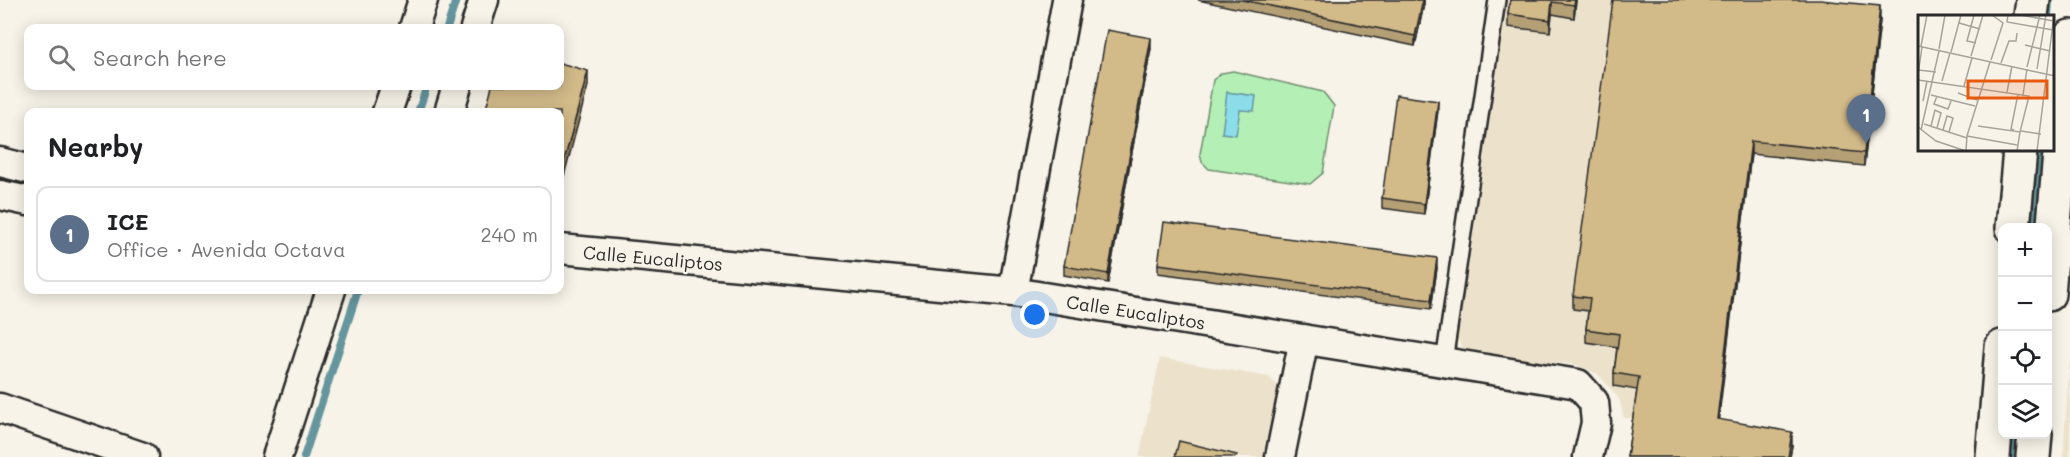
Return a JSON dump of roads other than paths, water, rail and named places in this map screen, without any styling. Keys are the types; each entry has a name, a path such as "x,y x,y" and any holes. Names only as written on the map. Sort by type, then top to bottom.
{"main road":[{"path":"2031,15 2033,0"},
{"path":"2049,277 2070,37"},
{"path":"2013,223 2020,152"},
{"path":"1993,457 1999,385"},
{"path":"2033,457 2035,439"}],"street":[{"path":"415,24 423,0"},
{"path":"476,24 484,0"},
{"path":"1013,292 1067,0"},
{"path":"388,108 395,90"},
{"path":"449,108 456,90"},
{"path":"0,162 24,168"},
{"path":"0,195 24,200"},
{"name":"Calle Eucaliptos","path":"564,249 1013,292 1578,384 1594,402 1596,423 1588,457"},
{"path":"277,457 330,294"},
{"path":"1280,457 1304,339"},
{"path":"0,408 143,457"}],"lane":[{"path":"1444,362 1497,0"}],"water":[{"path":"1227,92 1256,96 1254,111 1240,110 1236,135 1222,133"}],"waterway":[{"path":"448,24 456,0"},
{"path":"2048,15 2049,0"},
{"path":"419,108 426,90"},
{"path":"2032,223 2038,152"},
{"path":"304,457 357,294"},
{"path":"2015,457 2017,439"}],"place":[{"name":"ICE","path":"1866,144"}]}
